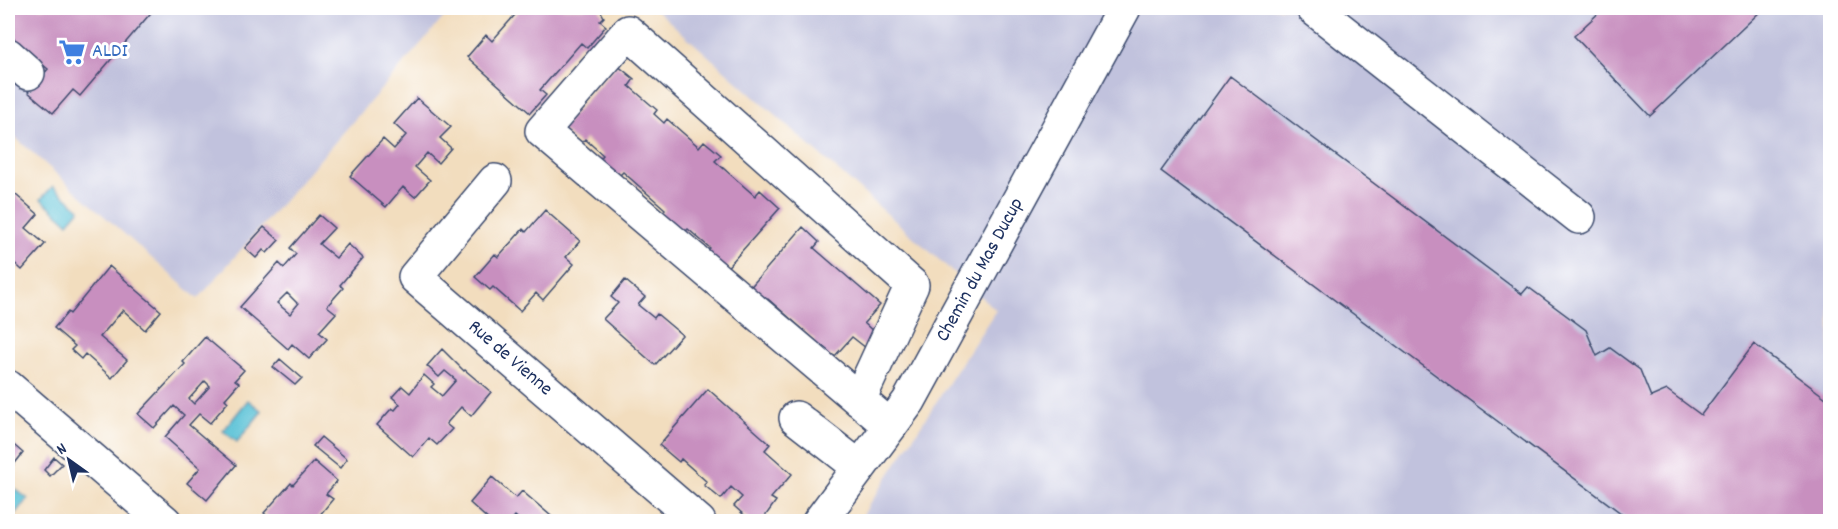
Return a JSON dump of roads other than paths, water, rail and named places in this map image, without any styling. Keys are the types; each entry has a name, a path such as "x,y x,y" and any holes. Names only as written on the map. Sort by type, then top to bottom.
{"street":[{"name":"Chemin du Mas Ducup","path":"819,522 909,401 1124,8"},
{"path":"1313,8 1579,217"},
{"path":"859,400 912,285 628,32 542,131 859,400 890,426"},
{"name":"Rue de Vienne","path":"495,182 415,277 699,522"},
{"path":"8,387 165,522"},
{"path":"796,418 859,467"}],"water":[{"path":"53,186 80,209 68,223 41,199"},
{"path":"248,400 262,411 237,442 223,431"},
{"path":"14,488 28,499 8,521 8,496"}],"place":[{"name":"ALDI","path":"72,52"}]}
